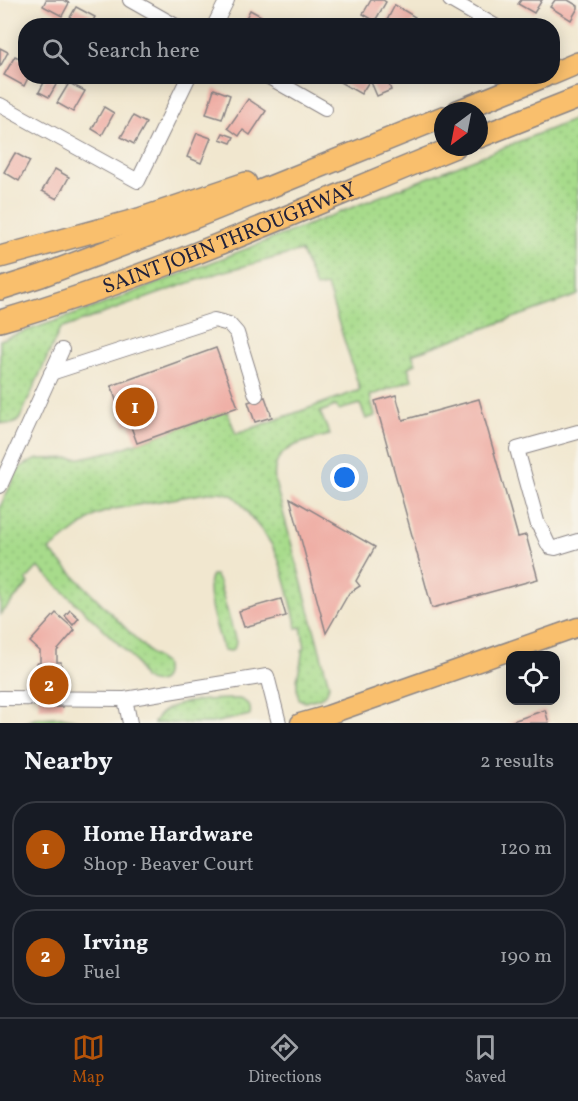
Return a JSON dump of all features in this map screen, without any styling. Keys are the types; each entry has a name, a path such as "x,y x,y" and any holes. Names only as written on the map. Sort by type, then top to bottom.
{"highway":[{"path":"560,71 578,63"},
{"path":"480,102 525,84"},
{"path":"488,133 578,98"},
{"name":"SAINT JOHN THROUGHWAY","path":"0,289 41,276 181,223 434,121"},
{"path":"0,257 139,219 223,190 379,142"},
{"name":"SAINT JOHN THROUGHWAY","path":"0,321 51,306 199,253 434,156"},
{"path":"0,336 57,316 199,253"}],"main road":[{"path":"300,723 329,719 578,627"}],"street":[{"path":"130,0 162,18"},
{"path":"218,18 227,0"},
{"path":"450,0 481,18"},
{"path":"0,105 138,181 185,84"},
{"path":"281,84 325,109"},
{"path":"51,373 214,320 229,324 237,333 256,395"},
{"path":"0,486 62,350"},
{"path":"578,432 517,449 538,525 544,532 550,547 555,548 578,542"},
{"path":"0,698 125,699 267,676 279,723"},
{"path":"125,699 130,723"}],"green space":[{"path":"578,118 578,295 412,354 416,364 408,367 412,380 370,396 375,416 366,419 360,404 339,410 336,406 320,412 330,435 299,443 283,453 278,460 275,482 329,685 324,695 305,702 299,699 297,679 302,650 305,648 301,627 297,628 282,569 267,537 239,501 227,493 213,492 114,509 96,515 49,550 150,653 164,663 165,674 161,681 153,682 143,678 129,654 38,567 26,580 29,583 0,615 0,507 17,472 26,464 38,459 81,458 117,450 227,411 236,434 360,390 327,286 316,288 301,251 222,272 60,329 20,418 16,423 11,424 0,423 0,340 99,306 482,156 488,156 488,154"},
{"path":"212,575 215,575 219,582 236,642 231,651 224,650 214,620 209,590"},
{"path":"239,699 248,705 250,715 212,723 154,723 159,715 179,704 204,700"},
{"path":"60,717 90,723 23,723 39,718"}],"building":[{"path":"46,0 64,0 69,3 62,16 43,6"},
{"path":"371,0 386,2 377,18 370,18 363,14"},
{"path":"521,0 542,0 534,13 518,4"},
{"path":"555,0 568,0 578,6 571,20 550,7"},
{"path":"395,5 415,17 415,18 388,18"},
{"path":"76,7 95,17 94,18 70,18"},
{"path":"250,10 263,17 263,18 246,18"},
{"path":"0,48 8,52 0,67"},
{"path":"15,56 18,57 18,83 4,75"},
{"path":"43,84 56,84 49,97 39,92"},
{"path":"68,84 85,91 73,112 57,103"},
{"path":"343,84 367,84 361,94"},
{"path":"372,84 389,84 391,90 377,96"},
{"path":"214,89 230,95 222,119 206,114"},
{"path":"248,99 266,111 250,135 243,130 239,136 228,128"},
{"path":"104,107 114,113 102,135 92,129"},
{"path":"133,116 146,123 134,144 121,137"},
{"path":"197,133 211,138 201,163 187,157"},
{"path":"223,133 234,137 231,143 220,139"},
{"path":"15,153 30,161 19,181 4,172"},
{"path":"55,169 69,177 57,199 42,191"},
{"path":"216,348 238,407 137,443 130,424 125,425 111,386"},
{"path":"396,395 403,420 479,399 518,537 526,535 538,579 432,608 375,401"},
{"path":"265,397 272,417 255,422 248,402"},
{"path":"290,498 375,547 356,581 360,586 349,593 326,633"},
{"path":"281,599 286,616 244,627 239,611"},
{"path":"70,610 79,618 73,625 65,616"},
{"path":"56,613 75,630 57,651 57,662 61,662 63,707 39,708 37,663 40,663 40,651 30,642"},
{"path":"545,710 549,723 507,723"}],"place":[{"name":"Home Hardware","path":"135,407"},
{"name":"Irving","path":"49,685"}]}
